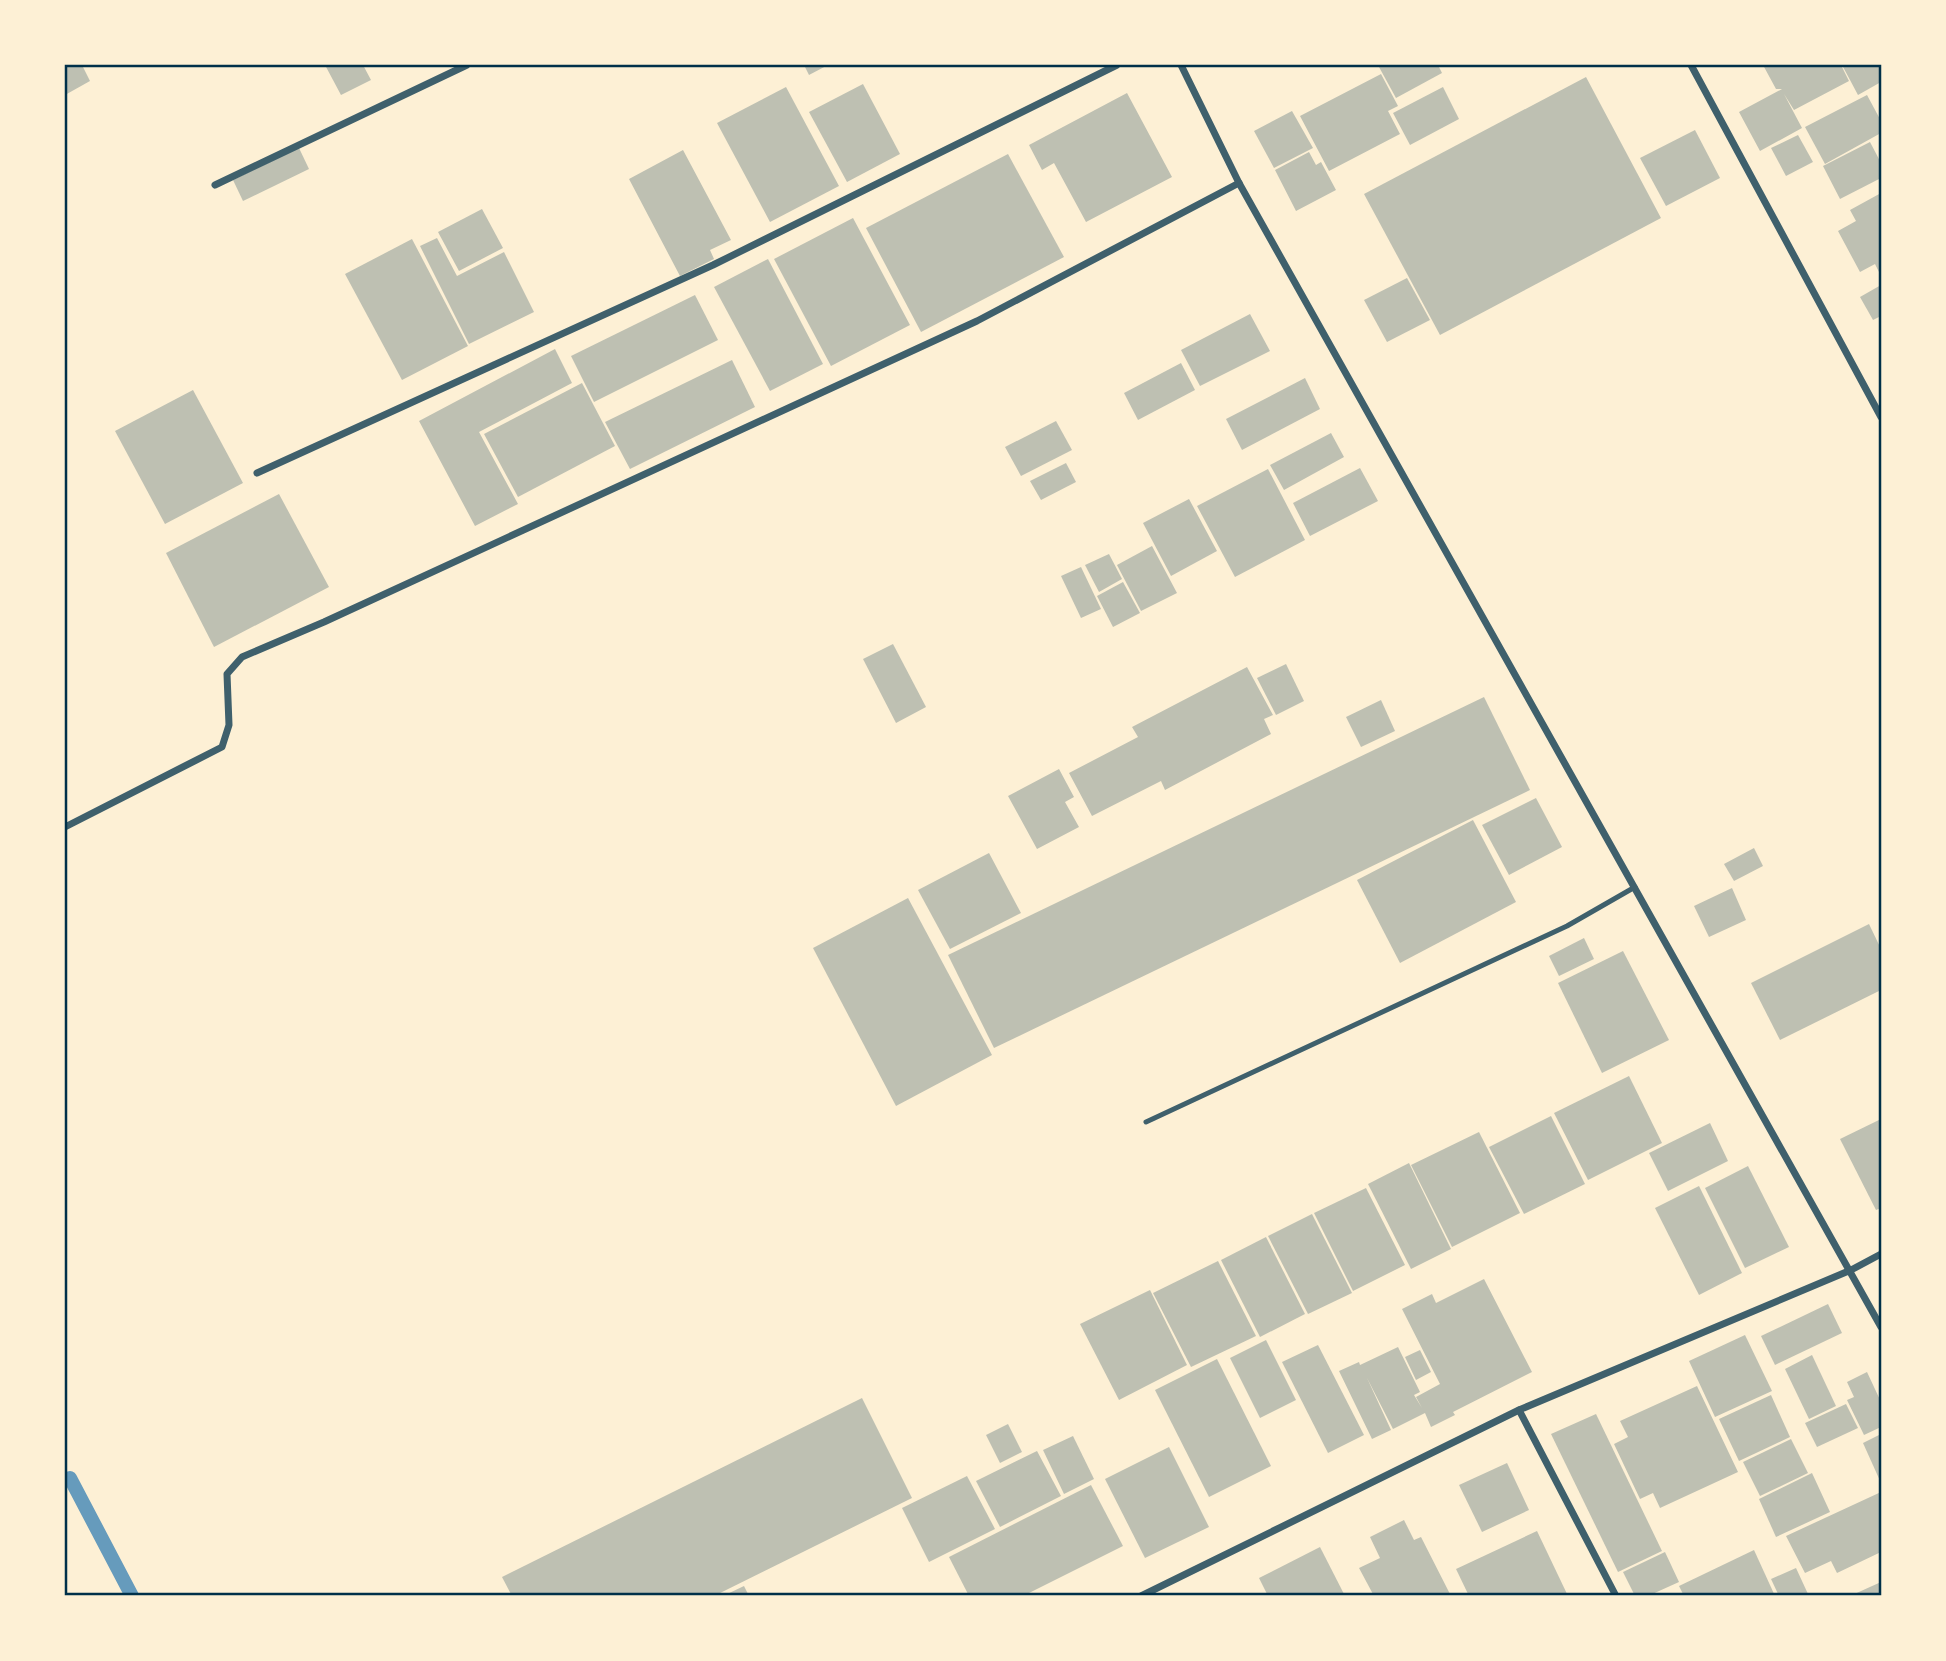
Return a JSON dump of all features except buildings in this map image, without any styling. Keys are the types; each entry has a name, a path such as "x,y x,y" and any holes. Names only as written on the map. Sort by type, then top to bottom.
{"street":[{"path":"215,185 467,65"},
{"path":"257,473 713,265 1117,65"},
{"path":"1181,65 1239,183 1881,1327"},
{"path":"1691,65 1881,417"},
{"path":"65,827 222,747 229,725 228,674 242,657 324,622 977,321 1239,183"},
{"path":"1141,1596 1519,1410 1851,1270 1881,1254"},
{"path":"1519,1410 1616,1596"}],"lane":[{"path":"1146,1122 1567,926 1636,887"}],"waterway":[{"path":"65,1480 70,1478 132,1596"}]}
